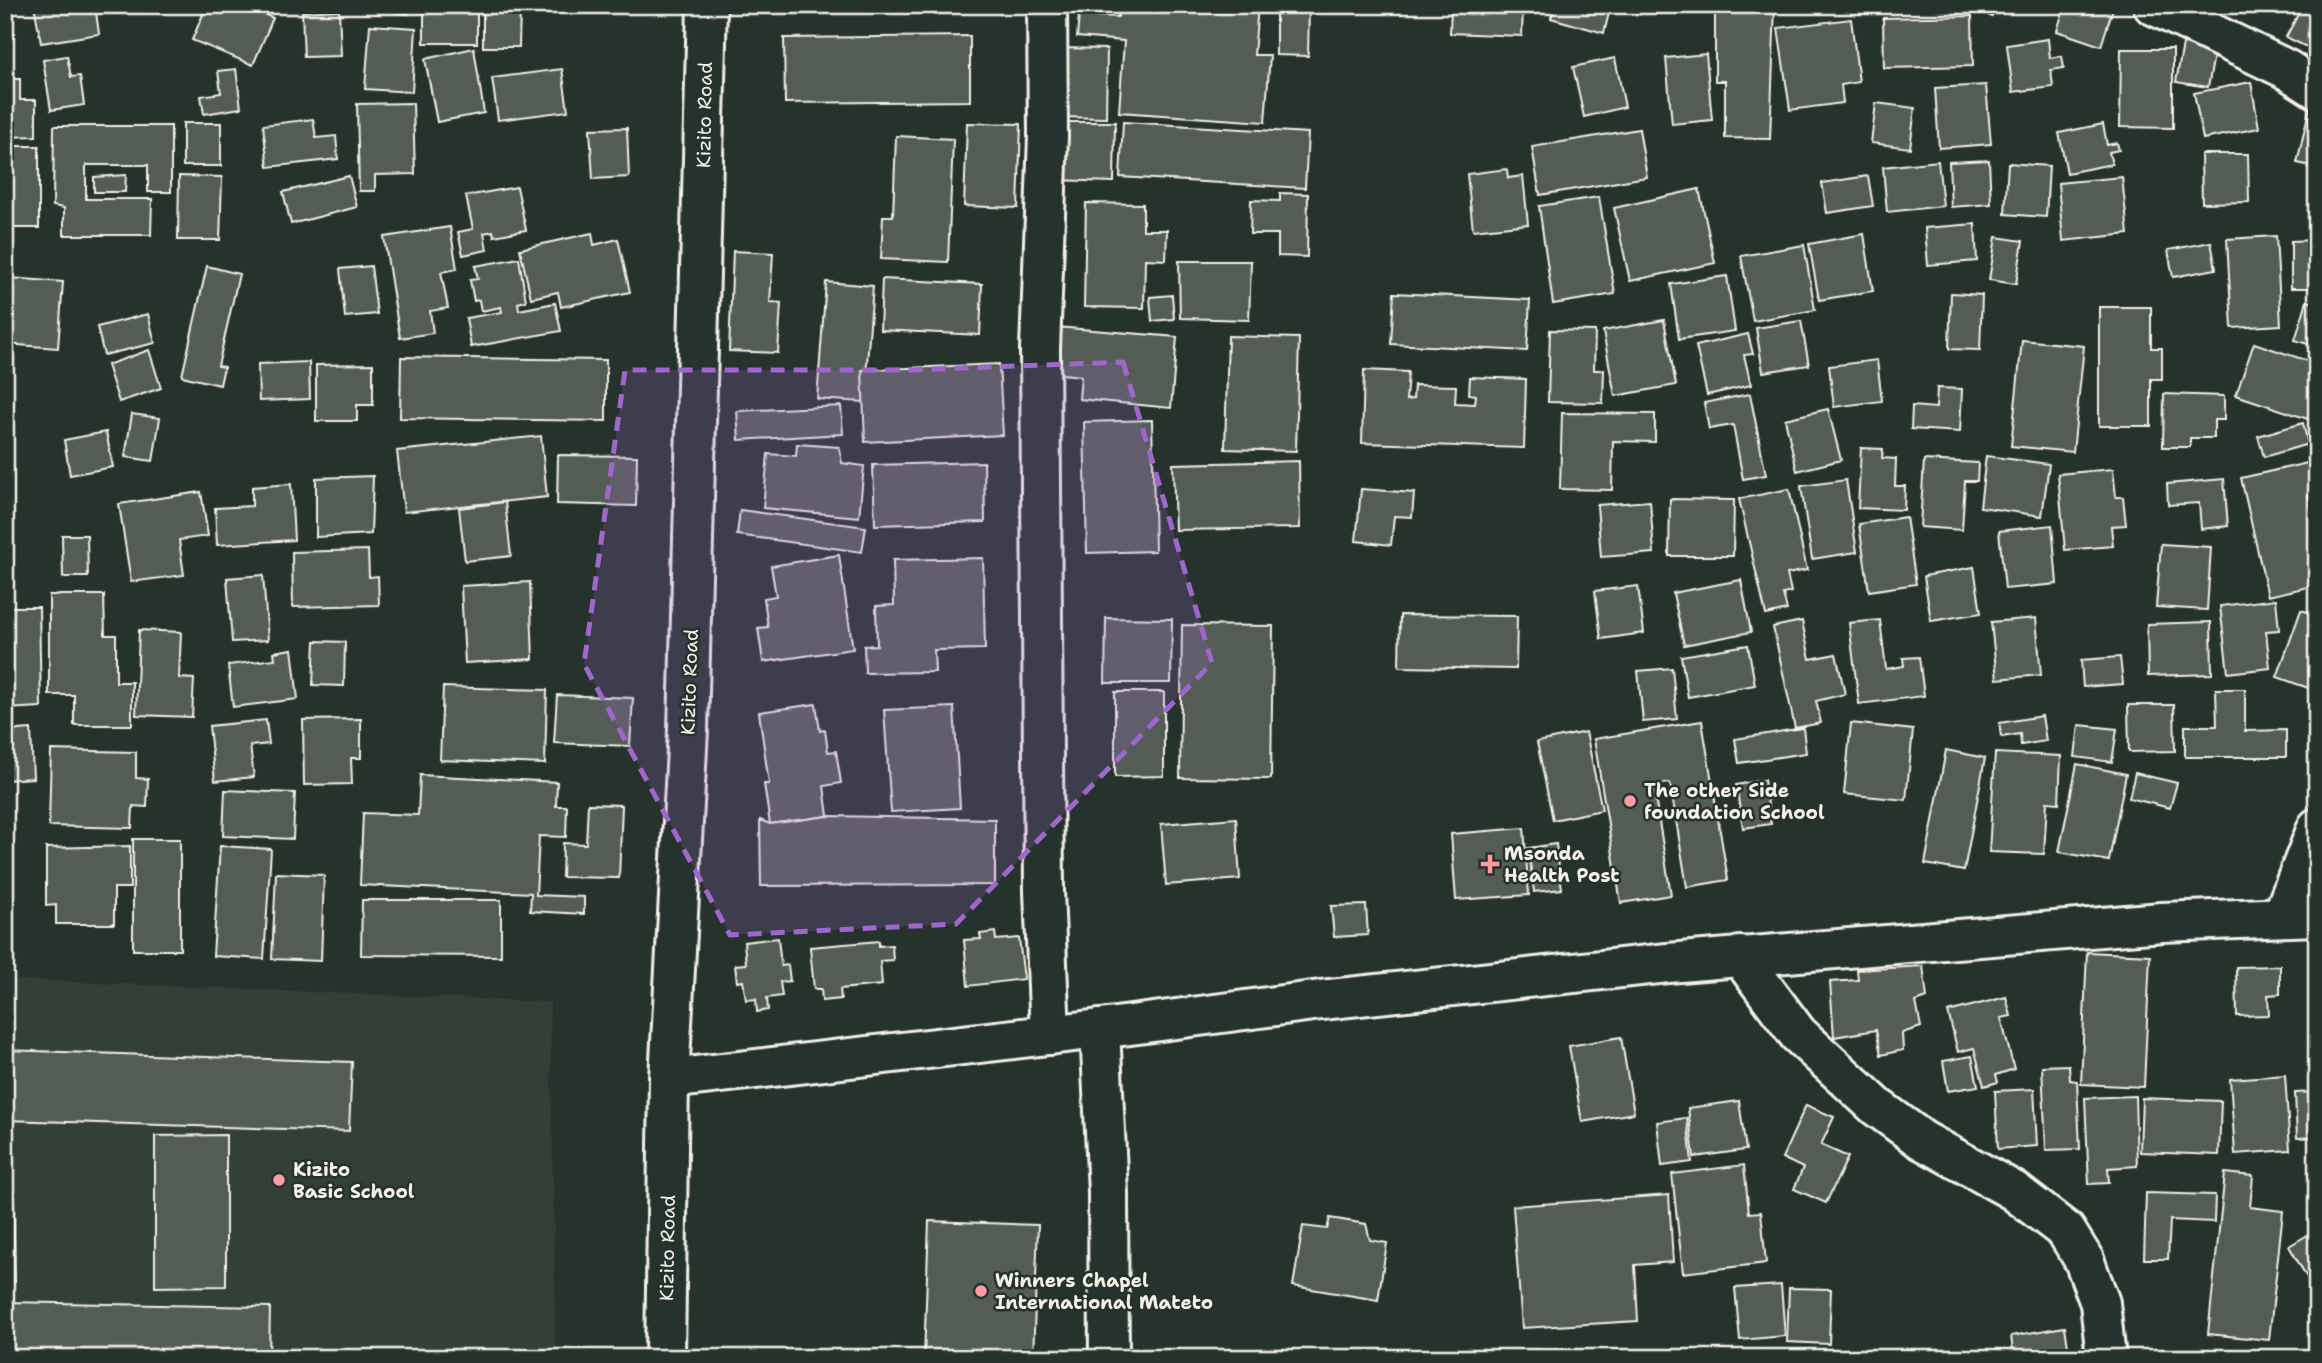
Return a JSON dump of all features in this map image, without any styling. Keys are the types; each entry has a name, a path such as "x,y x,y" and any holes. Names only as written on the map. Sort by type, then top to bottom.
{"street":[{"name":"Kizito Road","path":"665,1358 669,1079 688,730 707,5"},
{"path":"1047,5 1048,135 1040,362 1044,891 1050,1035"},
{"path":"2153,5 2286,69 2317,89"},
{"path":"669,1079 1100,1029 1321,999 1740,957 2300,916 2317,828"},
{"path":"1740,957 1798,1034 1877,1107 1922,1139 2014,1191 2066,1231 2084,1260 2100,1303 2106,1358"},
{"path":"1100,1029 1108,1193 1109,1358"}],"highlighted area":[{"path":"1123,362 1212,663 956,924 730,935 584,664 625,370 911,370"}],"shaded area":[{"name":"Kizito Basic School","path":"5,979 550,1002 556,1358 5,1358"}],"building":[{"path":"34,5 95,5 99,34 41,43"},
{"path":"207,5 242,5 273,18 253,65 192,40"},
{"path":"353,5 410,5 408,14"},
{"path":"424,5 477,5 477,43 424,43"},
{"path":"483,5 520,5 519,47 483,47"},
{"path":"1054,5 1108,5 1108,11 1054,11"},
{"path":"1119,5 1258,5 1254,55 1270,55 1265,122 1119,112 1124,41 1077,37 1079,15 1118,17"},
{"path":"1276,5 1309,5 1308,56 1276,55"},
{"path":"1451,5 1523,5 1522,36 1450,33"},
{"path":"1555,5 1611,5 1604,33 1551,18"},
{"path":"1715,5 1775,5 1770,139 1725,138 1725,81 1715,81"},
{"path":"1917,5 1945,5 1944,10"},
{"path":"1968,5 1997,5 1992,17"},
{"path":"2065,5 2114,5 2101,46 2057,31"},
{"path":"2303,5 2317,5 2317,52 2286,37"},
{"path":"339,10 341,56 304,57 302,12"},
{"path":"1972,16 1973,66 1884,68 1883,18"},
{"path":"1851,19 1859,82 1841,85 1843,103 1790,110 1778,28"},
{"path":"370,25 416,28 412,92 365,89"},
{"path":"970,36 970,101 785,103 784,38"},
{"path":"2048,39 2050,58 2062,56 2064,68 2051,70 2053,87 2013,92 2007,45"},
{"path":"2183,44 2215,50 2208,87 2176,82"},
{"path":"474,48 484,113 437,122 425,59"},
{"path":"1058,48 1107,49 1106,118 1057,117"},
{"path":"2121,49 2173,49 2173,128 2120,127"},
{"path":"1706,54 1712,120 1672,124 1666,58"},
{"path":"67,56 71,77 80,76 84,105 51,110 43,60"},
{"path":"1615,58 1625,107 1584,117 1573,67"},
{"path":"236,69 241,108 204,114 201,96 221,93 218,71"},
{"path":"562,69 568,111 498,120 492,78"},
{"path":"5,79 20,79 20,100 36,100 36,136 5,137"},
{"path":"2251,82 2259,128 2203,139 2194,93"},
{"path":"1986,85 1991,144 1939,148 1935,88"},
{"path":"413,103 415,174 375,175 375,191 359,191 357,104"},
{"path":"1876,103 1915,108 1910,148 1871,143"},
{"path":"2309,110 2317,111 2317,143 2312,166 2297,163"},
{"path":"313,119 316,138 336,136 338,159 268,167 263,125"},
{"path":"1056,122 1115,122 1114,182 1055,180"},
{"path":"1123,122 1308,133 1305,188 1120,177"},
{"path":"183,123 221,123 221,166 183,166"},
{"path":"967,123 1021,124 1018,208 964,206"},
{"path":"2103,124 2107,145 2117,143 2119,150 2109,152 2112,164 2067,173 2059,133"},
{"path":"54,126 171,126 171,192 148,192 148,165 86,165 86,199 152,199 151,235 64,235 64,208 53,206"},
{"path":"627,128 629,177 593,179 590,129"},
{"path":"1639,129 1647,177 1540,195 1532,147"},
{"path":"896,136 953,139 948,262 881,259 883,216 893,216"},
{"path":"5,146 39,146 39,228 5,228"},
{"path":"2201,154 2248,154 2249,202 2202,203"},
{"path":"1989,160 1991,204 1951,207 1949,162"},
{"path":"1938,161 1943,206 1887,212 1883,167"},
{"path":"2008,163 2049,166 2046,217 2005,214"},
{"path":"1507,169 1508,178 1523,176 1528,224 1473,230 1467,174"},
{"path":"126,175 125,192 94,192 94,177"},
{"path":"179,176 222,177 220,240 178,240"},
{"path":"349,176 357,207 291,224 283,192"},
{"path":"1868,176 1873,206 1827,213 1822,183"},
{"path":"2122,177 2128,234 2063,241 2058,183"},
{"path":"517,187 526,230 494,236 493,231 484,233 487,250 463,255 458,232 473,229 466,196"},
{"path":"1699,189 1715,263 1630,281 1614,208"},
{"path":"1280,193 1308,194 1307,257 1278,256 1278,234 1250,234 1251,200 1280,201"},
{"path":"1599,197 1615,294 1553,304 1539,206"},
{"path":"1086,203 1143,204 1143,230 1167,230 1166,260 1145,259 1144,308 1084,307"},
{"path":"1975,224 1977,261 1928,265 1925,228"},
{"path":"450,227 457,269 441,272 448,308 430,311 433,333 400,338 384,237"},
{"path":"592,233 594,245 618,239 630,292 561,307 558,292 531,298 520,249"},
{"path":"1864,234 1873,291 1819,300 1809,244"},
{"path":"2276,236 2281,325 2232,328 2227,239"},
{"path":"1996,237 2023,241 2016,284 1989,280"},
{"path":"2317,240 2317,288 2291,288 2291,241"},
{"path":"2211,242 2216,269 2173,277 2168,250"},
{"path":"1804,245 1815,310 1753,321 1741,256"},
{"path":"733,251 773,253 770,302 781,303 778,353 729,351"},
{"path":"519,258 526,301 518,303 519,310 555,303 561,331 471,347 466,318 502,312 501,307 481,311 479,300 474,301 470,280 478,279 475,266"},
{"path":"1179,261 1251,261 1249,320 1180,318"},
{"path":"207,266 239,274 218,366 224,367 220,385 182,376"},
{"path":"371,266 377,314 345,317 340,269"},
{"path":"1727,276 1735,331 1679,339 1671,284"},
{"path":"9,278 63,282 58,348 5,344"},
{"path":"882,279 982,284 980,335 880,330"},
{"path":"826,282 873,286 864,402 817,399"},
{"path":"1394,293 1530,300 1527,351 1391,344"},
{"path":"1951,293 1982,295 1980,350 1949,349"},
{"path":"1172,295 1174,319 1152,321 1150,297"},
{"path":"2307,301 2317,304 2317,347 2295,340"},
{"path":"2099,307 2151,307 2151,348 2162,348 2162,379 2151,379 2151,426 2099,426"},
{"path":"148,314 155,343 104,355 97,327"},
{"path":"1664,320 1676,385 1615,396 1603,331"},
{"path":"1801,321 1809,365 1763,372 1756,328"},
{"path":"1056,327 1177,337 1171,408 1079,399 1081,376 1052,373"},
{"path":"1550,330 1595,331 1594,370 1604,370 1603,403 1548,402"},
{"path":"1748,334 1753,354 1744,355 1751,385 1707,395 1696,346"},
{"path":"1228,336 1299,338 1296,451 1225,449"},
{"path":"2022,340 2084,346 2073,452 2011,446"},
{"path":"2254,343 2317,364 2317,422 2236,395"},
{"path":"149,350 161,388 119,402 107,365"},
{"path":"401,357 606,360 606,421 400,418"},
{"path":"1877,360 1882,401 1834,407 1829,366"},
{"path":"309,362 310,399 259,401 258,364"},
{"path":"373,364 373,405 357,405 357,421 316,421 316,365"},
{"path":"999,364 1003,435 865,442 862,370"},
{"path":"1364,370 1408,372 1406,400 1413,399 1414,385 1456,386 1455,403 1475,404 1476,395 1469,394 1470,377 1526,379 1524,448 1362,443"},
{"path":"1937,388 1962,389 1960,432 1911,429 1912,406 1936,408"},
{"path":"1750,394 1766,475 1743,479 1733,425 1709,429 1704,403"},
{"path":"2164,394 2224,396 2224,420 2214,420 2214,438 2190,438 2190,447 2163,447"},
{"path":"841,406 843,434 739,440 737,411"},
{"path":"1828,409 1841,460 1797,471 1785,419"},
{"path":"1562,413 1655,414 1655,442 1613,441 1612,490 1560,489"},
{"path":"132,414 160,418 153,461 125,457"},
{"path":"1152,420 1155,551 1087,553 1084,422"},
{"path":"2303,423 2308,444 2264,457 2258,436"},
{"path":"106,432 113,467 70,475 64,440"},
{"path":"541,436 547,497 404,512 397,451"},
{"path":"797,444 839,447 842,463 864,466 859,517 763,508 768,454 796,456"},
{"path":"1861,448 1883,449 1882,458 1896,459 1895,486 1905,486 1904,510 1858,508"},
{"path":"558,455 637,456 636,506 557,504"},
{"path":"1986,456 2049,464 2042,516 1980,507"},
{"path":"1924,460 1978,463 1977,481 1965,481 1962,530 1920,527"},
{"path":"1299,461 1300,528 1175,530 1173,464"},
{"path":"984,462 985,522 875,525 873,465"},
{"path":"2312,462 2317,495 2308,496 2313,520 2317,519 2317,585 2268,596 2241,478"},
{"path":"2113,469 2116,497 2123,497 2126,525 2111,526 2113,546 2065,550 2058,474"},
{"path":"373,476 371,534 316,537 316,478"},
{"path":"2224,479 2228,526 2201,529 2199,503 2168,505 2167,484"},
{"path":"1846,480 1857,552 1812,559 1801,486"},
{"path":"291,484 294,540 217,545 215,508 252,506 252,487"},
{"path":"1361,489 1414,493 1412,517 1394,516 1391,545 1356,541"},
{"path":"1789,489 1807,570 1787,574 1791,592 1783,594 1787,610 1766,615 1739,499"},
{"path":"201,492 208,536 179,540 184,575 131,582 119,504"},
{"path":"1670,499 1734,500 1733,556 1669,556"},
{"path":"1650,501 1654,553 1601,557 1597,505"},
{"path":"505,502 511,556 465,561 459,508"},
{"path":"740,510 866,527 862,552 737,535"},
{"path":"1906,517 1916,584 1869,591 1859,524"},
{"path":"2052,525 2057,584 2005,589 1999,531"},
{"path":"62,535 87,535 88,577 63,577"},
{"path":"2161,544 2211,547 2207,610 2156,607"},
{"path":"368,550 369,577 378,576 379,605 293,607 292,552"},
{"path":"839,555 853,649 763,662 758,628 768,627 764,598 776,596 771,566"},
{"path":"983,558 985,649 934,650 935,672 865,673 864,646 877,645 876,606 894,605 893,560"},
{"path":"1974,567 1981,613 1931,621 1924,576"},
{"path":"263,575 268,640 232,642 227,578"},
{"path":"1741,580 1751,632 1684,645 1673,593"},
{"path":"530,582 533,659 465,663 461,586"},
{"path":"1638,586 1644,633 1601,639 1595,591"},
{"path":"49,595 104,595 105,635 116,635 116,682 132,682 132,725 74,725 74,695 49,695"},
{"path":"2276,599 2279,630 2266,631 2270,668 2228,673 2220,606"},
{"path":"5,607 39,607 41,707 5,709"},
{"path":"2301,610 2317,615 2317,691 2277,677"},
{"path":"1400,615 1517,616 1516,669 1399,667"},
{"path":"1106,618 1172,619 1171,683 1105,683"},
{"path":"2036,618 2041,675 1997,679 1991,622"},
{"path":"1880,620 1886,669 1904,666 1903,658 1919,657 1924,696 1859,704 1849,623"},
{"path":"1802,621 1810,659 1836,654 1845,694 1816,701 1821,723 1795,728 1773,627"},
{"path":"2211,622 2212,674 2148,676 2147,624"},
{"path":"1182,625 1273,626 1271,779 1180,778"},
{"path":"139,630 181,632 179,678 194,679 192,717 136,715"},
{"path":"315,641 345,642 344,686 313,685"},
{"path":"1748,645 1755,685 1688,697 1681,656"},
{"path":"292,649 298,699 233,707 228,665 275,659 274,652"},
{"path":"2120,657 2123,684 2083,687 2081,660"},
{"path":"1672,668 1677,719 1643,722 1638,671"},
{"path":"443,687 547,690 545,764 440,760"},
{"path":"2216,689 2245,689 2245,731 2286,730 2286,757 2185,757 2185,726 2217,726"},
{"path":"1115,692 1164,692 1164,776 1115,777"},
{"path":"557,695 633,698 630,746 554,743"},
{"path":"816,704 820,731 825,730 828,752 836,751 841,783 824,786 828,816 770,824 764,784 769,784 759,712"},
{"path":"2128,705 2174,705 2175,751 2129,752"},
{"path":"954,707 960,808 891,812 884,710"},
{"path":"2042,716 2046,741 2021,745 2020,734 2002,737 1999,723"},
{"path":"361,719 361,758 351,758 352,784 304,785 303,720"},
{"path":"266,720 269,744 250,746 254,777 215,781 209,726"},
{"name":"The other Side foundation School","path":"1702,721 1728,880 1687,887 1670,783 1653,785 1671,895 1621,903 1594,739"},
{"path":"1851,723 1913,730 1906,800 1844,794"},
{"path":"2079,725 2117,729 2112,762 2075,757"},
{"path":"1803,728 1806,753 1739,763 1735,739"},
{"path":"31,729 33,778 5,780 5,731"},
{"path":"1586,732 1602,810 1553,820 1537,742"},
{"path":"51,750 136,752 136,778 148,779 147,807 133,806 132,828 49,826"},
{"path":"1946,750 1985,758 1964,871 1925,864"},
{"path":"1995,753 2061,756 2059,803 2047,802 2044,854 1989,852"},
{"path":"2077,764 2126,774 2109,861 2059,852"},
{"path":"2135,773 2177,783 2170,808 2129,798"},
{"path":"420,775 557,782 556,806 567,806 566,837 539,836 536,895 584,897 584,914 530,911 531,893 360,885 363,813 418,815"},
{"path":"1764,780 1771,824 1743,828 1736,785"},
{"path":"225,790 295,793 293,839 223,836"},
{"path":"588,804 622,805 619,878 562,877 563,843 586,844"},
{"path":"828,816 995,819 995,885 761,886 760,820 770,824"},
{"path":"1236,818 1240,879 1166,885 1161,824"},
{"name":"Msonda Health Post","path":"1524,828 1529,895 1456,900 1451,834"},
{"path":"133,839 180,839 180,950 133,950"},
{"path":"1556,844 1562,889 1534,892 1528,848"},
{"path":"130,846 130,888 114,888 114,924 56,924 56,905 46,906 46,848"},
{"path":"220,846 271,849 264,959 213,956"},
{"path":"276,873 324,875 321,961 272,959"},
{"path":"362,900 501,900 501,956 361,955"},
{"path":"1366,905 1368,935 1334,937 1331,906"},
{"path":"995,932 996,940 1019,938 1024,979 968,986 964,940 981,939 980,934"},
{"path":"778,938 781,966 788,965 790,981 780,982 782,996 767,998 768,1010 757,1012 756,999 746,1000 743,981 737,982 735,965 746,964 744,942"},
{"path":"879,941 879,946 892,945 893,960 880,961 882,985 840,989 841,999 822,1001 821,989 814,989 810,947"},
{"path":"2087,952 2150,955 2144,1087 2081,1084"},
{"path":"1923,966 1927,998 1916,1002 1921,1027 1902,1033 1903,1050 1881,1055 1876,1030 1834,1037 1830,982 1858,980 1857,970"},
{"path":"2280,966 2280,994 2268,995 2269,1015 2237,1016 2236,967"},
{"path":"2006,997 2011,1016 2001,1018 2014,1069 1996,1075 1998,1082 1984,1086 1974,1048 1958,1052 1948,1012"},
{"path":"1621,1037 1634,1113 1582,1122 1569,1046"},
{"path":"5,1050 352,1062 349,1131 5,1120"},
{"path":"1972,1056 1978,1086 1948,1091 1943,1061"},
{"path":"2069,1065 2070,1080 2077,1081 2080,1149 2046,1150 2042,1066"},
{"path":"2285,1075 2290,1150 2235,1154 2230,1079"},
{"path":"2034,1089 2037,1146 1998,1149 1995,1091"},
{"path":"2317,1092 2317,1137 2297,1138 2295,1093"},
{"path":"2135,1096 2137,1166 2108,1168 2109,1183 2089,1184 2085,1098"},
{"path":"2142,1098 2221,1101 2219,1155 2140,1152"},
{"path":"1739,1101 1746,1150 1694,1157 1688,1108"},
{"path":"1806,1105 1834,1117 1821,1145 1848,1157 1826,1203 1794,1189 1803,1168 1782,1158"},
{"path":"1687,1118 1692,1162 1662,1166 1657,1122"},
{"path":"5,1135 12,1135 15,1282 5,1282"},
{"path":"226,1135 226,1286 155,1287 155,1136"},
{"path":"1744,1165 1749,1213 1761,1212 1766,1263 1683,1273 1672,1174"},
{"path":"2225,1173 2253,1176 2250,1207 2283,1211 2269,1340 2208,1334"},
{"path":"2146,1193 2215,1195 2214,1222 2170,1220 2168,1259 2144,1259"},
{"path":"1669,1195 1673,1262 1635,1265 1638,1321 1522,1328 1513,1206"},
{"path":"1330,1218 1366,1224 1370,1240 1387,1243 1378,1300 1293,1286 1303,1226 1327,1229"},
{"name":"Winners Chapel International Mateto","path":"929,1221 1038,1225 1033,1358 924,1358"},
{"path":"2311,1233 2317,1243 2317,1295 2289,1246"},
{"path":"1781,1285 1785,1336 1740,1340 1735,1288"},
{"path":"1789,1288 1831,1289 1829,1344 1787,1342"},
{"path":"5,1302 270,1307 269,1358 5,1358"},
{"path":"2065,1327 2070,1358 2014,1358 2011,1336"},
{"path":"1758,1352 1759,1358 1709,1358"},
{"path":"1492,1354 1492,1358 1466,1358 1466,1357"}],"place":[{"name":"The other Side foundation School","path":"1630,801"},
{"name":"Msonda Health Post","path":"1490,864"},
{"name":"Kizito Basic School","path":"279,1180"},
{"name":"Winners Chapel International Mateto","path":"981,1291"}]}
